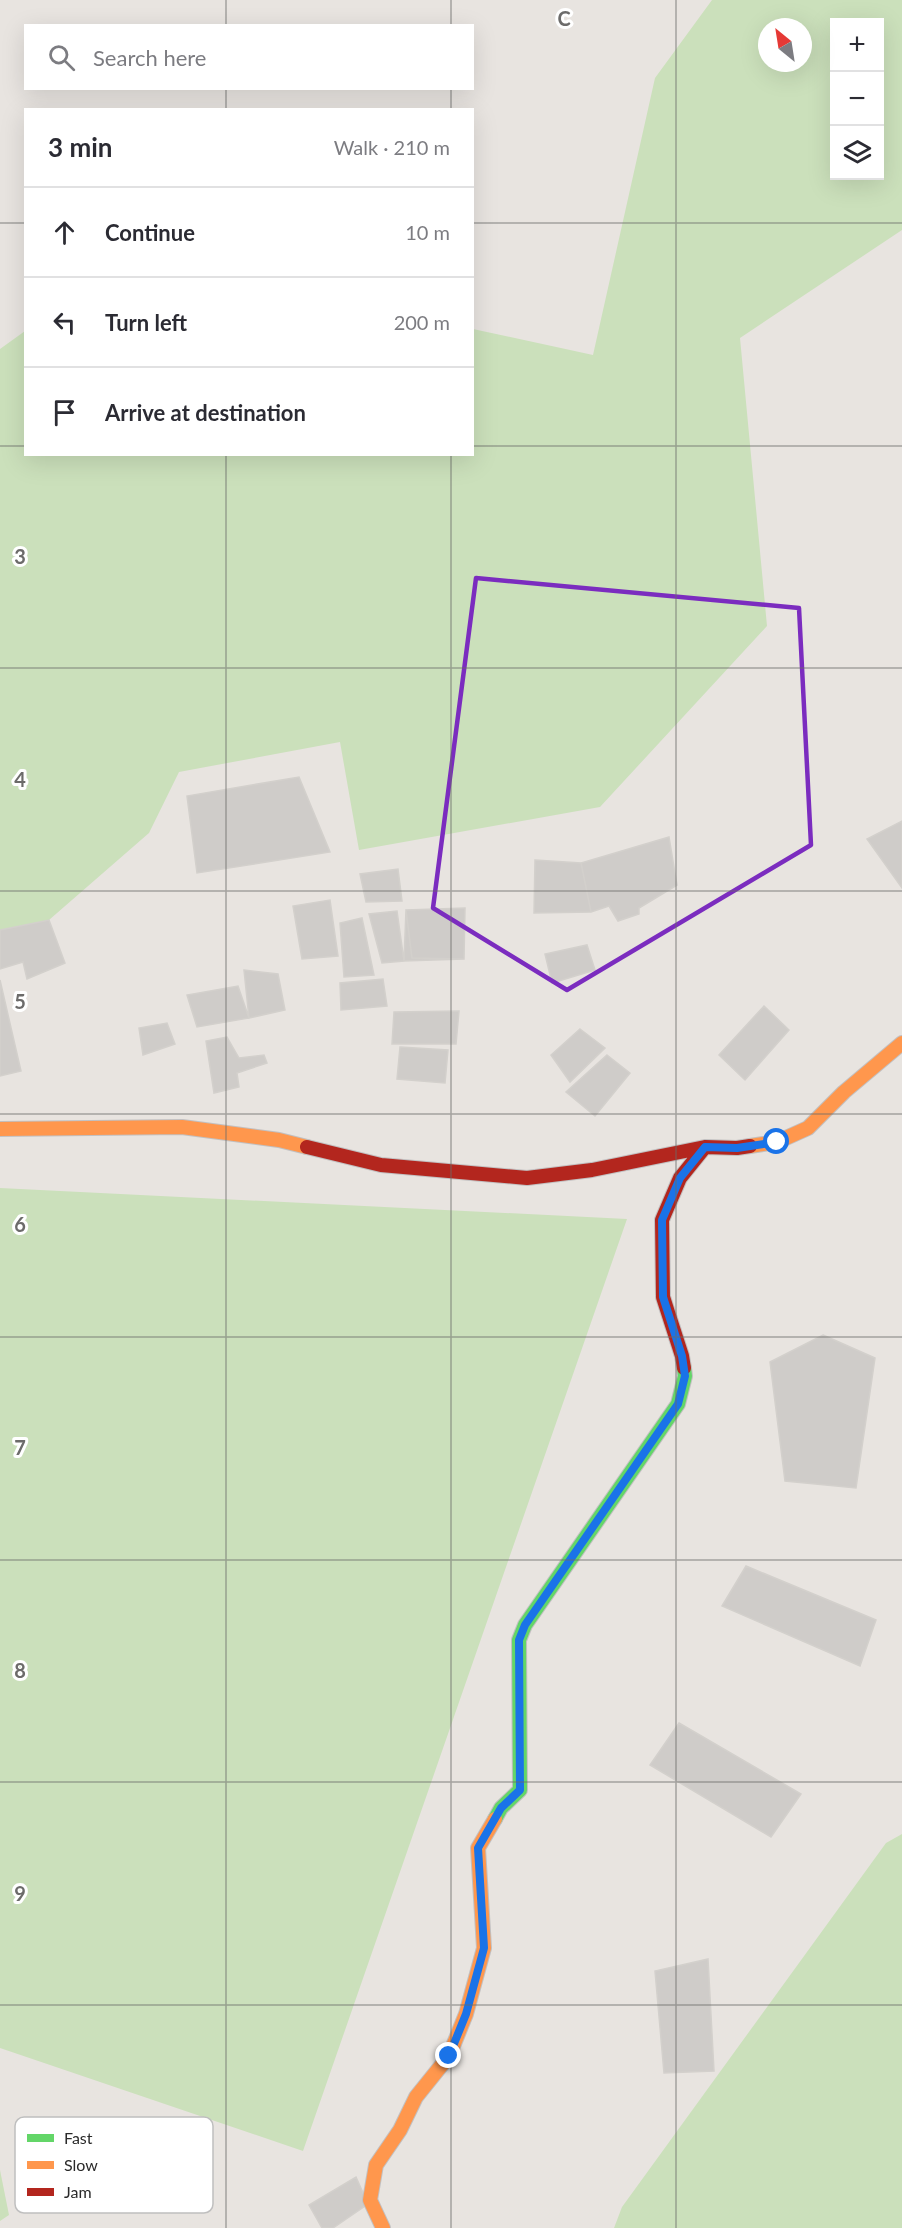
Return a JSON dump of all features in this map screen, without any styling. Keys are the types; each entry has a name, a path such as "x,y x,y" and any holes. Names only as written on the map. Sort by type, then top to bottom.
{"street":[{"path":"0,1129 182,1127 279,1140 381,1165 527,1178 592,1170 705,1147 737,1148 777,1142 808,1128 844,1092 902,1044"},
{"path":"382,2228 370,2200 376,2165 400,2130 416,2097 449,2056 466,2014 484,1948 478,1848 501,1808 520,1790 519,1640 525,1625 678,1404 685,1376 682,1356 663,1297 662,1220 680,1178 705,1147"}],"highlighted area":[{"path":"476,578 799,608 811,845 567,990 433,908"}],"green space":[{"path":"712,0 902,0 902,230 740,338 767,626 600,807 359,850 340,742 179,772 149,833 49,920 0,930 0,349 24,332 24,456 474,456 474,329 593,355 655,78"},
{"path":"0,1188 627,1219 303,2151 213,2120 213,2117 203,2117 0,2048"},
{"path":"902,1834 902,2228 614,2228 622,2207 886,1843"},
{"path":"0,2170 9,2215 0,2221"}],"building":[{"path":"299,777 330,852 197,873 187,796"},
{"path":"902,821 902,888 867,839"},
{"path":"669,837 677,885 639,908 639,914 618,921 609,906 591,912 581,863"},
{"path":"535,860 581,863 591,912 534,913"},
{"path":"398,869 402,901 366,902 360,874"},
{"path":"330,900 338,956 302,959 293,906"},
{"path":"465,908 464,959 412,958 406,910"},
{"path":"465,908 464,959 404,961 406,910"},
{"path":"397,911 404,961 382,963 369,914"},
{"path":"362,918 374,975 344,977 340,923"},
{"path":"49,920 65,963 27,979 23,962 0,969 0,930"},
{"path":"587,945 595,970 552,983 545,954"},
{"path":"244,970 278,974 285,1010 249,1018"},
{"path":"383,979 387,1006 341,1010 340,983"},
{"path":"0,980 21,1071 0,1076"},
{"path":"238,986 249,1018 197,1027 187,995"},
{"path":"764,1006 789,1030 745,1080 719,1055"},
{"path":"459,1011 456,1044 392,1044 394,1012"},
{"path":"167,1023 175,1044 143,1055 139,1028"},
{"path":"580,1029 605,1048 570,1082 551,1055"},
{"path":"227,1037 239,1058 264,1055 267,1063 237,1073 239,1087 214,1093 206,1041"},
{"path":"400,1047 448,1050 445,1083 397,1079"},
{"path":"607,1055 630,1073 595,1116 566,1092"},
{"path":"823,1335 875,1358 856,1488 785,1481 770,1362"},
{"path":"746,1566 876,1620 860,1666 722,1606"},
{"path":"679,1723 801,1794 771,1837 650,1765"},
{"path":"708,1959 714,2071 664,2073 655,1971"},
{"path":"356,2177 368,2204 333,2228 322,2228 309,2205"}],"traffic: fast":[{"path":"495,1819 501,1808 520,1790 519,1640 525,1625 678,1404 685,1376 684,1368"}],"traffic: slow":[{"path":"750,1146 777,1142 808,1128 844,1092 902,1043"},
{"path":"0,1129 182,1127 279,1140 307,1147"},
{"path":"383,2228 370,2200 376,2165 400,2130 416,2097 449,2056 466,2014 484,1948 478,1848 495,1819"}],"traffic: jam":[{"path":"307,1147 381,1165 527,1178 592,1170 705,1147 750,1146"},
{"path":"684,1368 663,1297 662,1220 680,1178 705,1147"}],"route":[{"path":"449,2056 466,2014 484,1948 478,1848 501,1808 520,1790 519,1640 525,1625 678,1404 685,1376 682,1356 663,1297 662,1220 680,1178 705,1147 737,1148 777,1142"}]}
